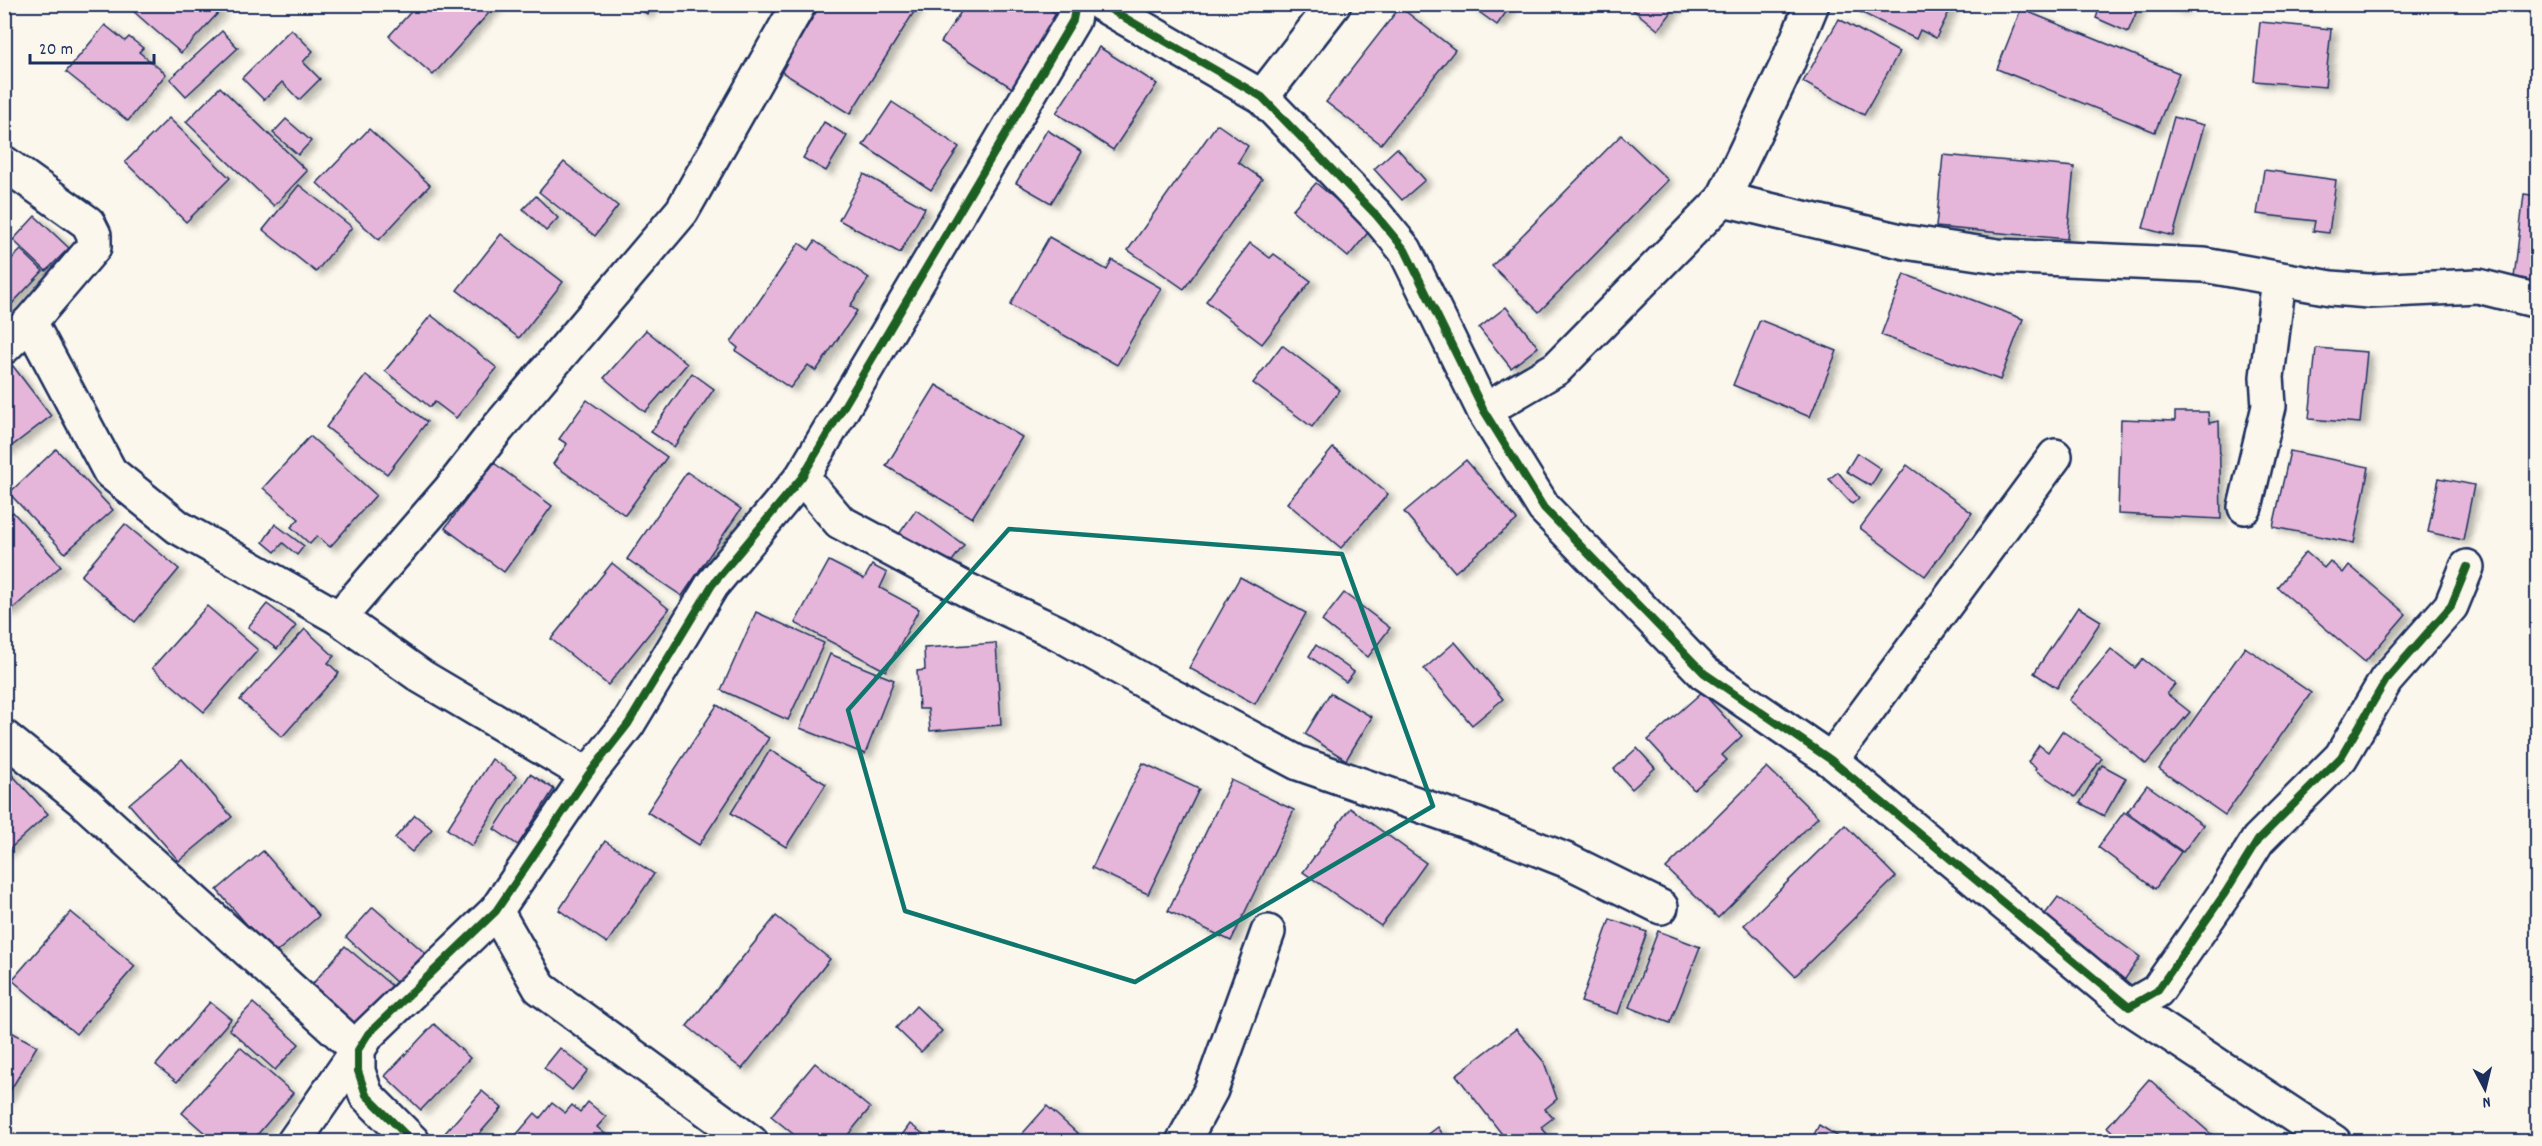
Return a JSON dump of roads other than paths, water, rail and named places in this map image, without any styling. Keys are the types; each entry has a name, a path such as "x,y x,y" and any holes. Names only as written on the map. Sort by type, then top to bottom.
{"street":[{"path":"339,618 450,490 505,420 682,211 799,4"},
{"path":"294,1142 368,1034 496,910 588,775 628,724 712,585 802,477 1073,20 1076,4"},
{"path":"1101,4 1262,97 1376,215 1405,250 1484,411 1544,508 1704,673 1831,760 2129,1007 2318,1138"},
{"path":"1262,97 1334,4"},
{"path":"1484,411 1557,368 1723,199 1786,67 1812,4"},
{"path":"4,163 88,223 94,235 94,247 30,322 4,347"},
{"path":"1723,199 1905,242 1986,254 2204,265 2331,288 2369,291 2478,286 2538,301"},
{"path":"2245,507 2269,405 2267,377 2279,279"},
{"path":"30,322 110,472 178,527 339,618 422,677 588,775"},
{"path":"1831,760 2055,456"},
{"path":"802,477 840,522 969,591 1058,633 1151,686 1298,763 1477,825 1568,861 1661,907"},
{"path":"2129,1007 2157,991 2225,893 2258,840 2341,757 2386,680 2451,606 2467,567"},
{"path":"4,737 81,800 358,1050 358,1071 366,1095 413,1142"},
{"path":"496,910 540,988 752,1142"},
{"path":"1183,1142 1211,1090 1268,932"}]}
